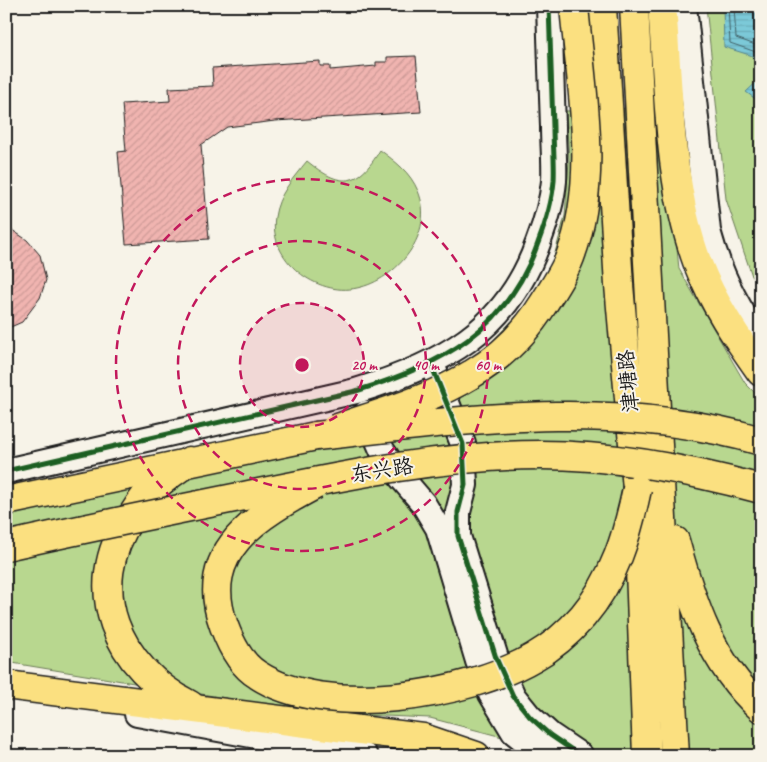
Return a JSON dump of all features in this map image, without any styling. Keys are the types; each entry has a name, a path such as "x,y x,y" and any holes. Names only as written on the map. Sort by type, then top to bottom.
{"main road":[{"path":"316,436 438,392 473,374 500,354 538,314 569,258 579,228 586,185 586,140 574,6"},
{"name":"津塘路","path":"602,6 619,285 649,489 675,756"},
{"name":"津塘路","path":"634,6 649,489 646,756"},
{"path":"662,6 676,178 687,229 710,293 761,372"},
{"name":"东兴路","path":"6,501 147,482 189,462 316,436 489,418 565,416 637,418 684,424 761,441"},
{"name":"东兴路","path":"6,546 325,480 475,457 542,455 647,464 716,477 761,489"},
{"path":"325,480 269,510 240,535 222,566 218,585 218,603 228,638 241,660 257,675 300,694 352,700 402,695 463,684 513,667 534,657 554,643 582,617 602,591 649,489"},
{"path":"147,482 113,553 108,588 111,611 115,628 122,642 145,670 166,691 196,708"},
{"path":"649,489 701,624 715,651 734,679 761,708"},
{"path":"6,684 424,738 476,756"}],"street":[{"path":"6,471 356,391 393,380 431,364 478,334 502,309 520,284 534,256 550,212 554,180 549,6"},
{"path":"684,6 708,232 716,263 732,297 761,340"},
{"path":"431,364 463,444 465,485 458,512 458,536 496,658 513,696 530,717 550,735 581,756"},
{"path":"356,391 382,450 400,476 423,503 438,528 478,661 491,694 514,732 544,756"},
{"path":"6,697 137,714 366,756"}],"green space":[{"path":"706,6 761,6 761,289 752,276 726,199"},
{"path":"663,107 679,269 745,383 761,399 761,756 549,756 510,739 430,718 317,713 6,662 6,509 314,441 444,376 488,346 523,309 552,264 565,216 569,161 566,111"},
{"path":"380,150 407,173 418,191 422,207 422,223 417,238 399,265 372,283 357,288 342,289 326,287 312,281 298,272 287,261 279,248 275,233 275,217 279,201 307,161 329,176 348,180 364,172"}],"water":[{"path":"723,6 761,6 761,73 753,56 724,47"},
{"path":"761,78 761,103 746,92"}],"building":[{"path":"416,56 421,112 275,121 227,127 201,145 209,239 126,244 118,152 126,151 122,104 170,101 169,88 213,86 212,68 320,61 320,66 330,66 330,70 376,66 376,62 387,62 387,57"},
{"path":"6,226 27,240 40,255 46,280 40,298 22,322 6,329"}],"cycle path":[{"path":"6,471 356,391 387,381 443,356 489,322 508,300 525,274 541,235 552,197 554,168 549,6"},
{"path":"431,364 463,444 465,485 458,512 458,536 496,658 513,696 530,717 550,735 581,756"}]}
